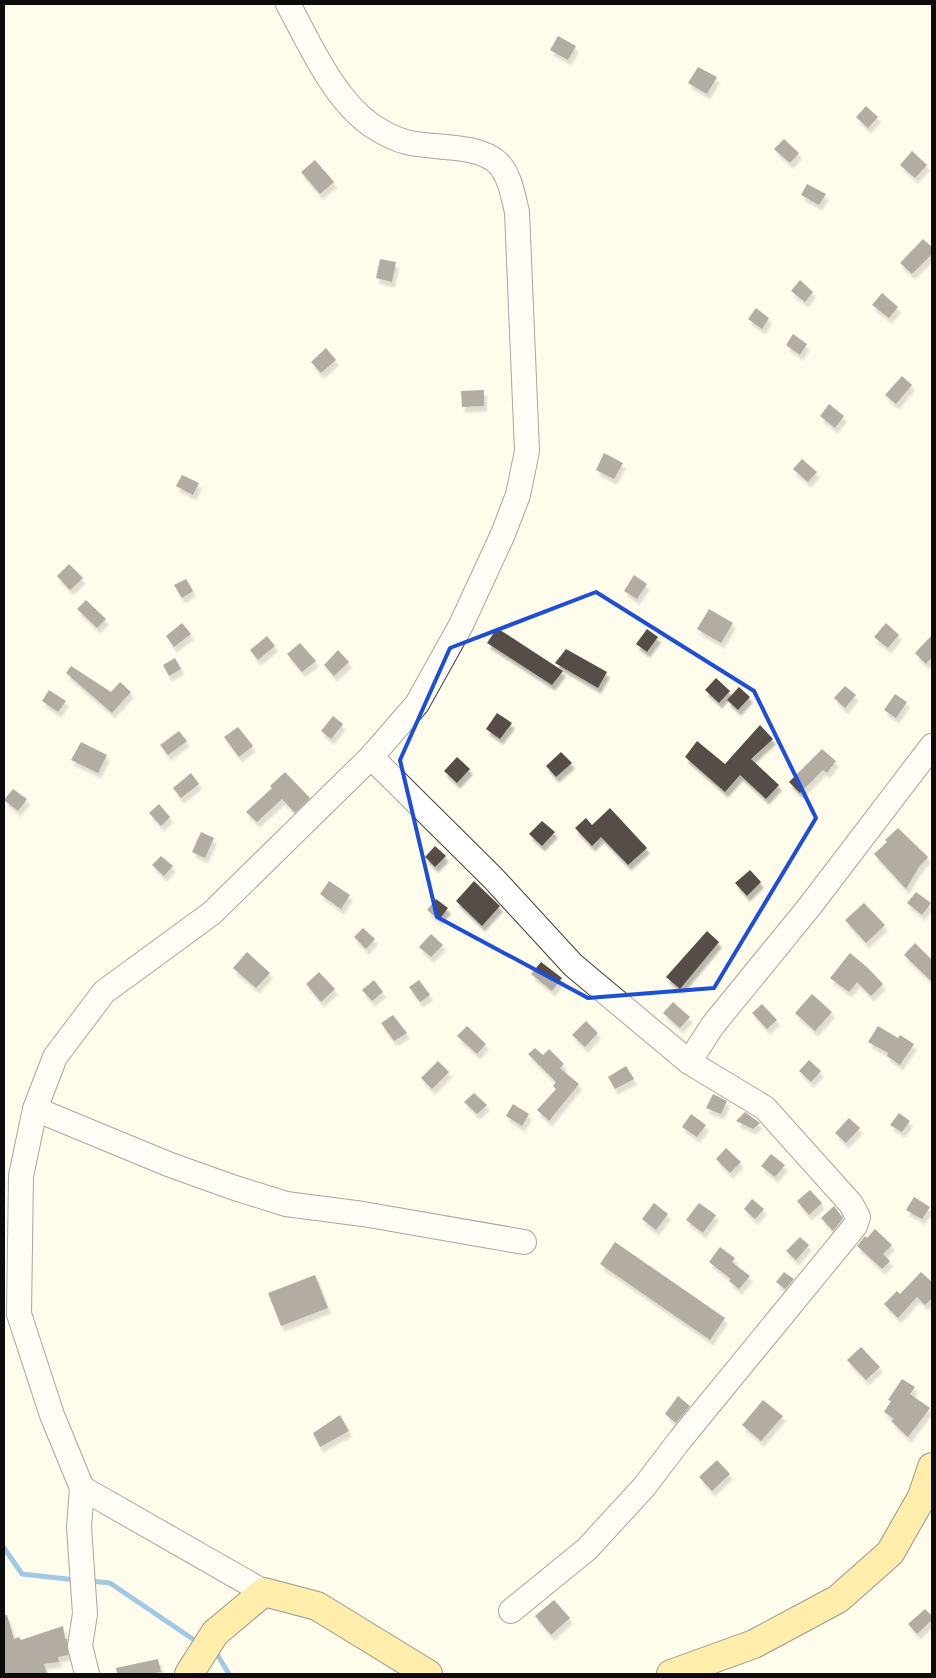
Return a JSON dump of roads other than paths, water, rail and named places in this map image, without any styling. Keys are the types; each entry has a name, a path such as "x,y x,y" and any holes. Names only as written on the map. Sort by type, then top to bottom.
{"main road":[{"path":"671,1674 754,1644 838,1599 890,1553 922,1497 932,1468"},
{"path":"191,1670 215,1633 264,1592 318,1606 428,1674"}],"street":[{"path":"87,1674 80,1646 85,1614 79,1527 82,1488 52,1415 19,1314 21,1176 35,1109 55,1057 104,992 212,913 371,757 417,704 461,625 503,534 518,495 527,450 516,212 510,184 498,163 466,149 405,142 371,125 334,88 288,4"},
{"path":"689,1062 713,1025 810,906 932,746"},
{"path":"371,757 493,878 573,965 689,1062 765,1108 851,1204 858,1217 856,1226 698,1418 644,1487 586,1549 511,1611"},
{"path":"35,1109 168,1164 286,1204 363,1214 524,1242"},
{"path":"4,1295 19,1314"},
{"path":"82,1488 264,1592"}],"waterway":[{"path":"4,1548 22,1574 76,1580"},
{"path":"90,1581 110,1583 200,1644"},
{"path":"213,1653 218,1656 229,1674"}]}
